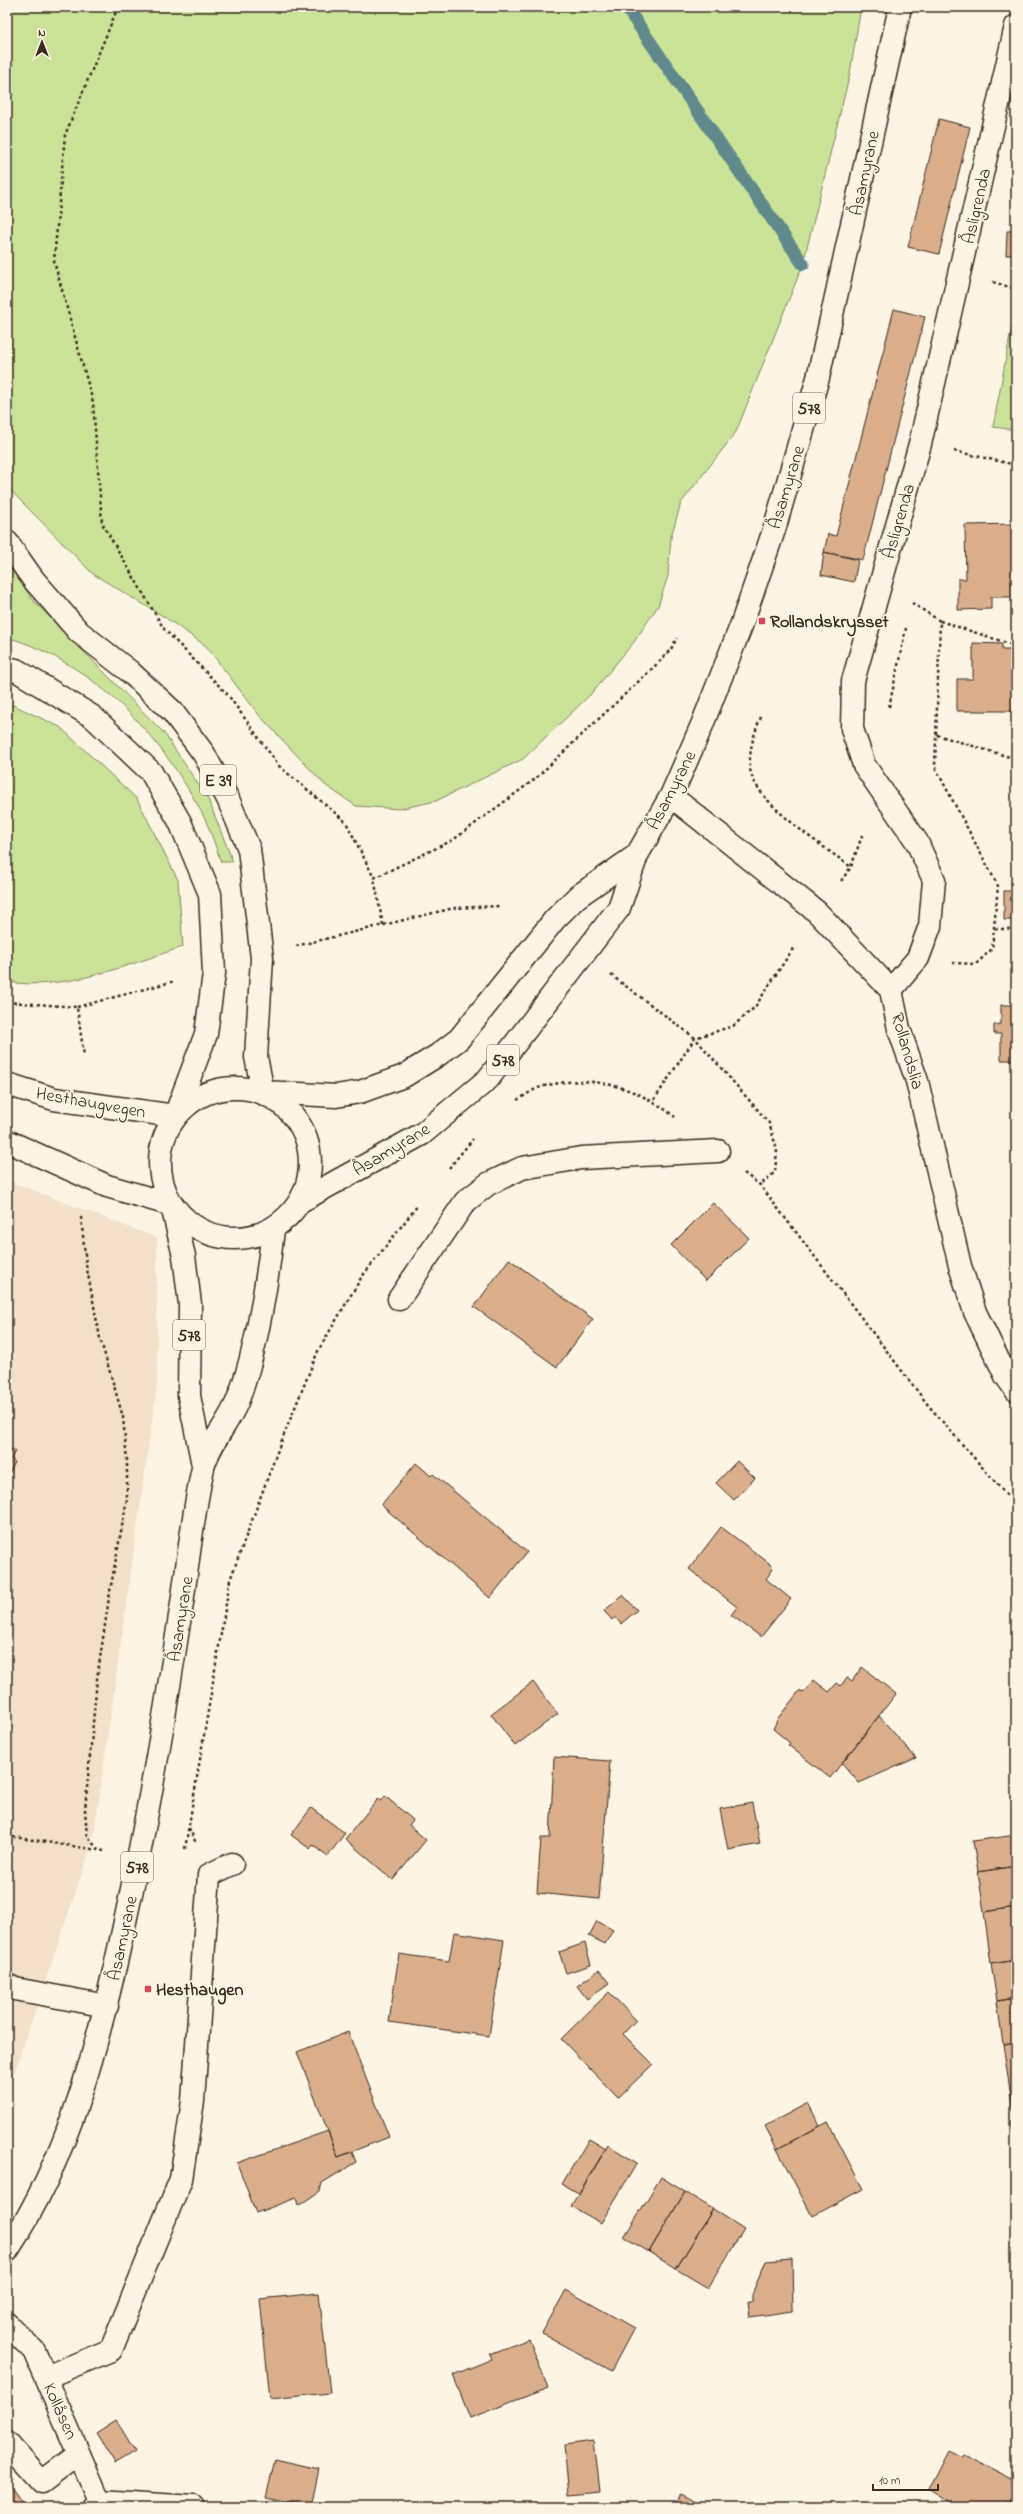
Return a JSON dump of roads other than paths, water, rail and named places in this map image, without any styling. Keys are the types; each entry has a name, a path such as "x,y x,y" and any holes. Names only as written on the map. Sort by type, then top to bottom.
{"main road":[{"name":"Åsamyrane","path":"301,1201 422,1134 488,1079 619,908 637,855 671,796 741,626 774,530 816,386 900,7"},
{"name":"Åsligrenda","path":"891,990 918,958 930,926 934,880 917,842 864,765 852,729 853,681 920,444 1016,26"},
{"name":"E 39","path":"7,542 33,579 79,632 129,672 172,711 204,754 228,799 249,849 262,958 256,1057 263,1092"},
{"path":"7,668 16,670 93,717 151,772 180,822 210,894 214,973 206,1034 176,1116"},
{"name":"Rollandslia","path":"671,796 817,912 891,990 899,1028 917,1082 954,1247 975,1312 1013,1380"},
{"name":"Åsamyrane","path":"263,1092 336,1096 360,1092 404,1076 438,1055 458,1039 555,919 571,903 637,855"},
{"name":"Hesthaugvegen","path":"7,1084 54,1099 176,1116"},
{"name":"578","path":"240,1087 263,1092 286,1106 302,1126 311,1150 311,1176 301,1201 289,1217 273,1230 251,1238 228,1239 200,1229 187,1222 172,1205 164,1187 160,1169 160,1150 166,1132 176,1116 193,1100 216,1090 240,1087"},
{"path":"7,1141 107,1186 172,1205"},
{"path":"399,1299 465,1202 488,1184 522,1168 581,1158 718,1151"},
{"name":"Åsamyrane","path":"172,1205 184,1256 190,1304 189,1396 203,1465"},
{"name":"Åsamyrane","path":"7,2250 21,2230 59,2154 107,2006 139,1859 166,1706 203,1465 237,1402 252,1348 269,1266 273,1230"},
{"path":"46,2378 111,2350 181,2179 193,2101 209,1875 232,1864"},
{"path":"7,1985 15,1989 107,2006"},
{"name":"Kollåsen","path":"7,2324 34,2351 79,2454 98,2505"},
{"path":"7,2443 42,2482 79,2454"},
{"path":"98,2505 194,2507"}],"waterway":[{"path":"626,7 803,264"}],"place":[{"name":"Rollandskrysset","path":"762,621"},
{"name":"Hesthaugen","path":"148,1989"}]}
